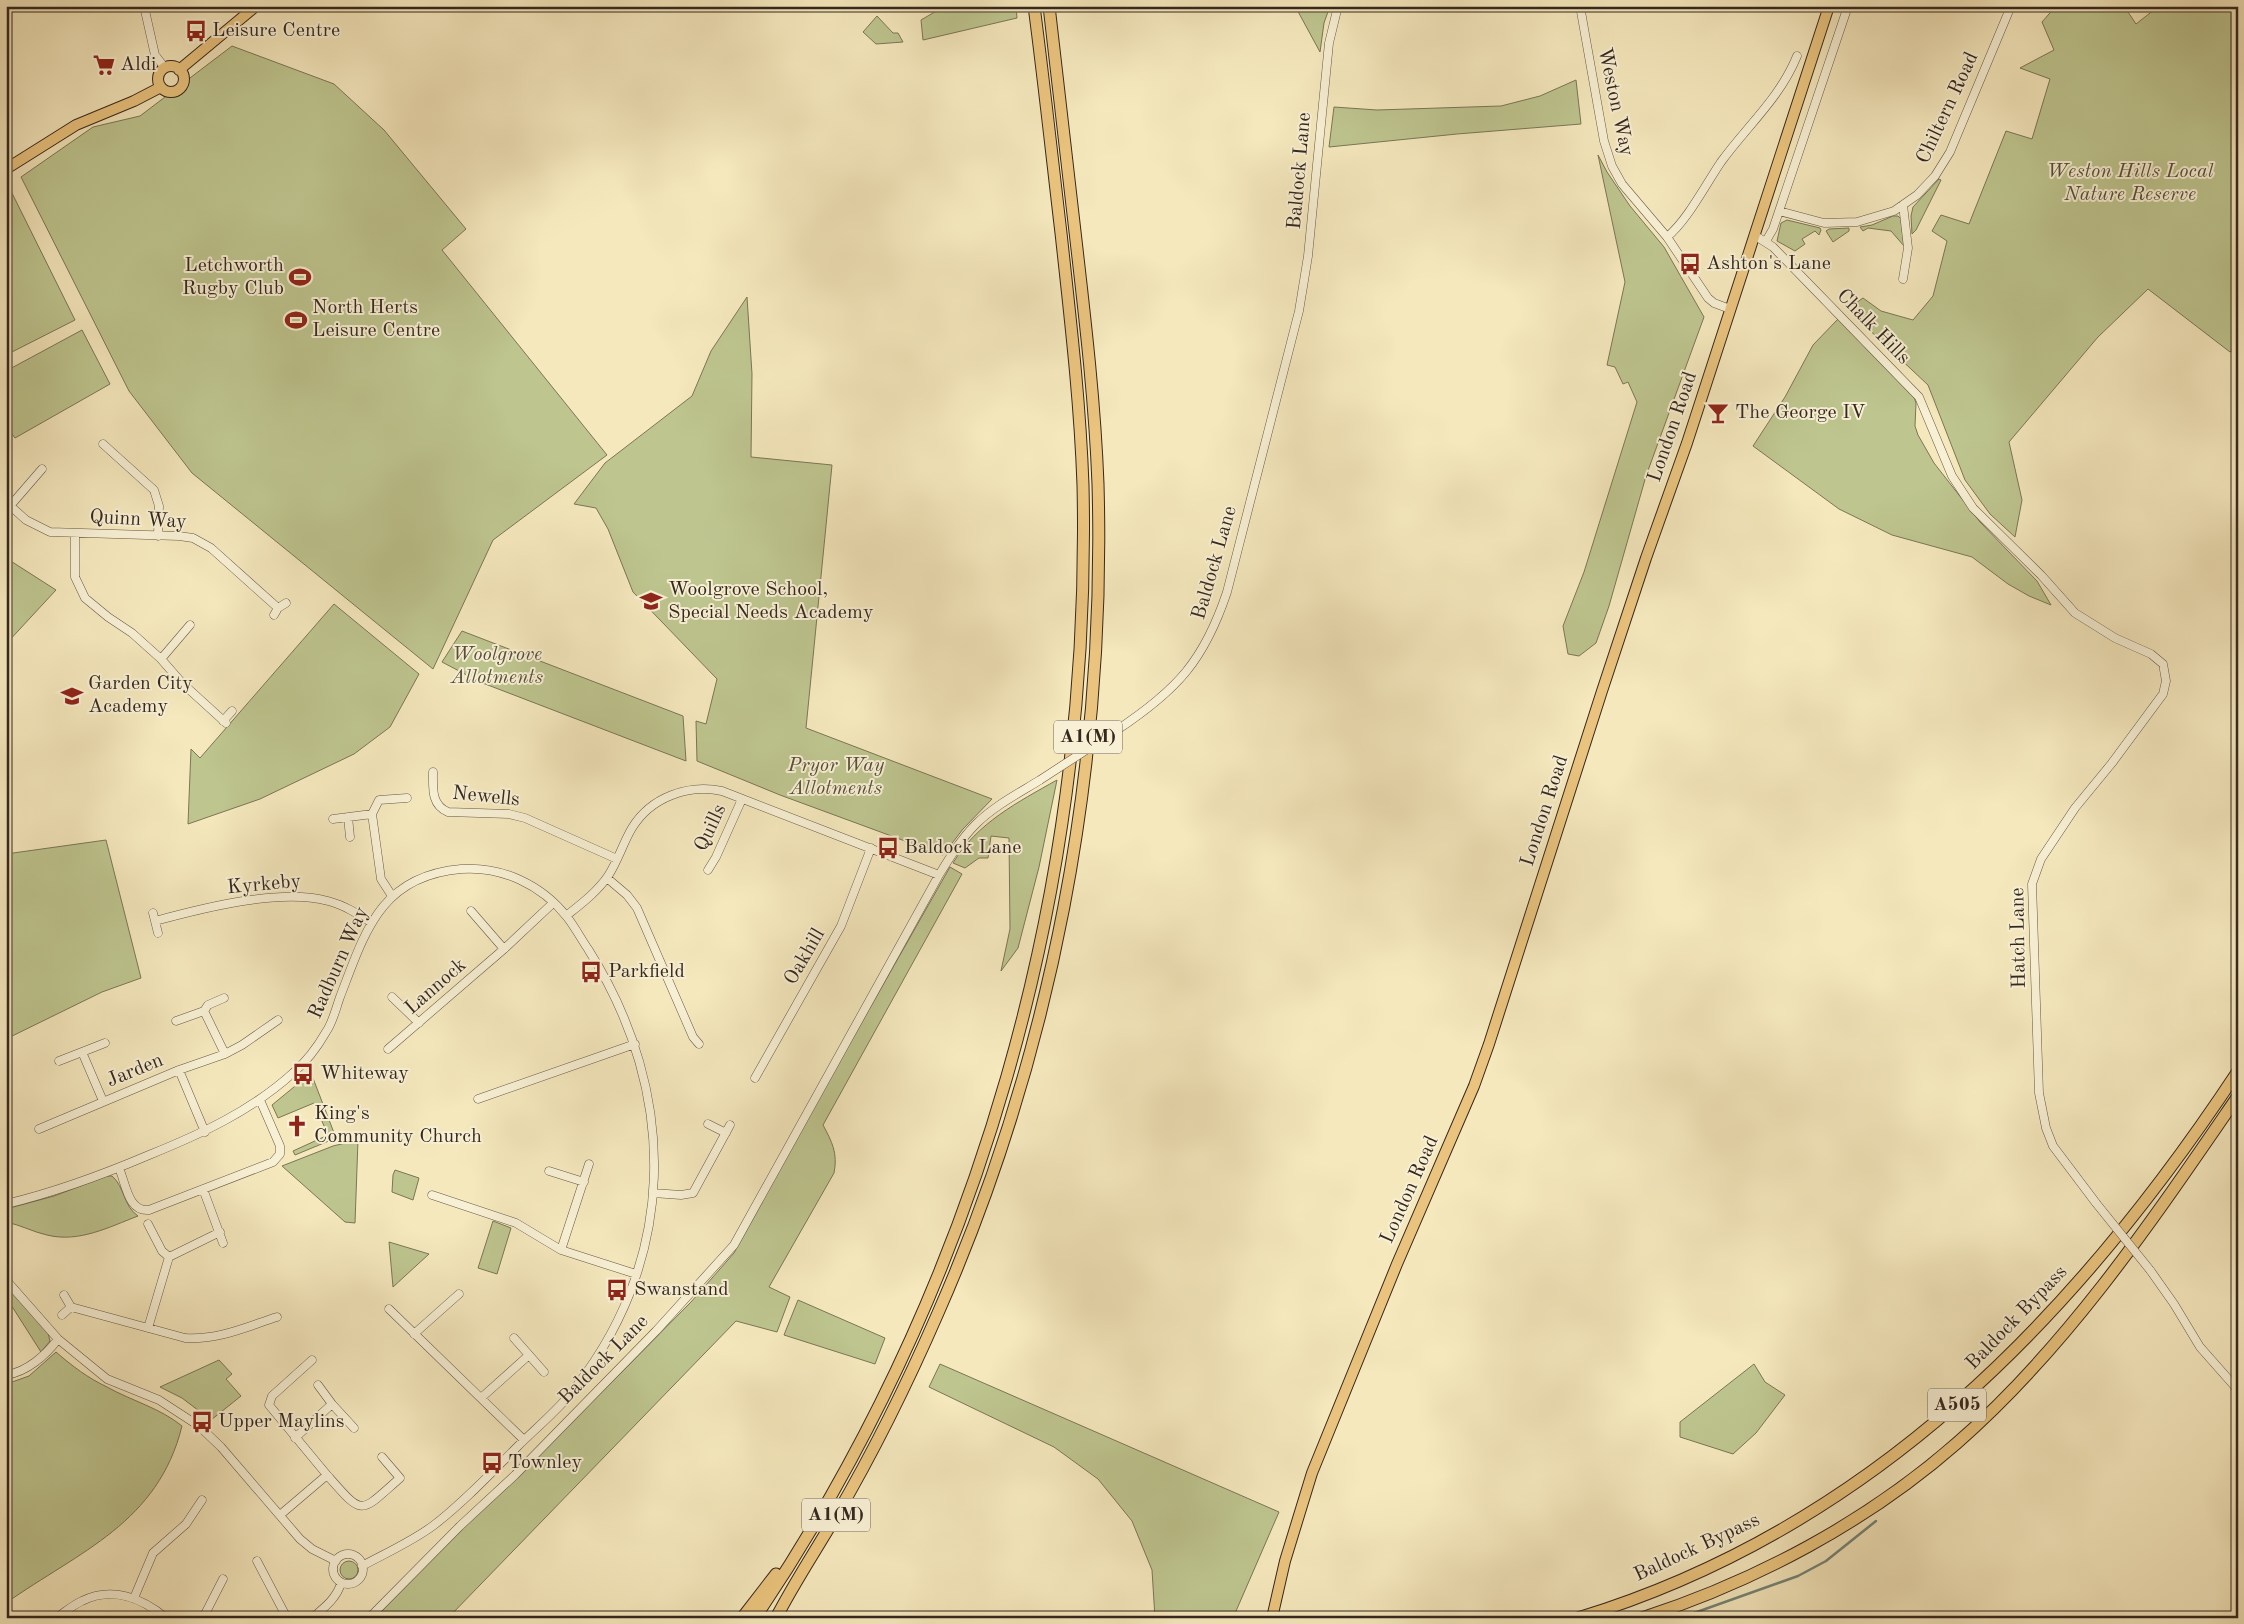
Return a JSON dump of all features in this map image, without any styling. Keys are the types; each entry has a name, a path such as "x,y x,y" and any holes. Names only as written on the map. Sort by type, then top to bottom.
{"highway":[{"name":"A1(M)","path":"755,1618 807,1536 887,1390 955,1236 1016,1050 1040,947 1065,810 1082,637 1081,448 1073,338 1034,6"},
{"name":"A1(M)","path":"772,1618 838,1513 909,1377 967,1243 1005,1138 1027,1064 1065,897 1084,777 1090,716 1098,586 1098,482 1090,366 1049,6"},
{"name":"Baldock Bypass","path":"1578,1618 1687,1576 1780,1530 1845,1491 1933,1425 2019,1347 2073,1288 2147,1199 2238,1071"},
{"name":"Baldock Bypass","path":"1642,1618 1743,1579 1817,1541 1882,1501 1956,1444 2016,1386 2073,1321 2137,1239 2238,1096"},
{"path":"742,1618 807,1536"},
{"path":"776,1618 789,1593"}],"main road":[{"path":"179,70 256,6"},
{"name":"London Road","path":"1272,1618 1285,1561 1312,1473 1397,1264 1474,1086 1489,1044 1602,691 1687,443 1829,6"},
{"path":"172,66 179,70 183,78 178,89 170,91 161,86 158,78 165,68 172,66"},
{"path":"8,168 76,125 134,101 161,86"}],"street":[{"path":"144,6 155,55 165,68"},
{"name":"Baldock Lane","path":"369,1618 460,1526 515,1476 656,1331 734,1245 939,874 956,848 977,823 1009,799 1117,730 1169,692 1184,676 1212,633 1227,592 1299,311 1308,256 1329,43 1338,6"},
{"name":"Weston Way","path":"1580,6 1608,156 1622,184 1667,237 1708,298 1714,303 1730,309"},
{"path":"1766,241 1773,229 1848,6"},
{"name":"Chiltern Road","path":"1779,211 1816,222 1843,224 1877,218 1903,205 1927,186 1944,164 2010,6"},
{"path":"1667,237 1679,225 1730,150 1773,99 1785,81 1797,56"},
{"path":"6,148 8,168"},
{"path":"1903,205 1908,248 1903,279"},
{"name":"Chalk Hills","path":"1754,235 1766,241 1918,397 1952,476 1973,508 2006,542"},
{"path":"103,444 154,490 159,506 158,536"},
{"name":"Quinn Way","path":"42,469 8,504 26,520 41,528 59,533 186,537 206,544 276,612 286,602"},
{"path":"75,534 75,577 82,593 96,609 132,634 161,659 182,683 225,722 232,711"},
{"name":"Hatch Lane","path":"2006,542 2041,575 2075,613 2116,638 2151,654 2163,664 2166,681 2163,694 2112,763 2075,808 2040,859 2032,884 2039,1093 2046,1128 2052,1146 2150,1270 2174,1304 2200,1347 2238,1390"},
{"path":"161,659 190,625"},
{"name":"Newells","path":"433,772 434,800 443,810 448,812 509,814 525,818 617,859"},
{"path":"566,916 592,894 607,878 637,821 664,798 679,792 705,789 722,792 742,799 939,874"},
{"path":"392,896 381,879 372,814 379,800 407,798"},
{"name":"Quills","path":"708,870 716,857 742,799"},
{"path":"333,819 372,814"},
{"path":"348,817 350,837"},
{"name":"Oakhill","path":"755,1078 841,926 871,848"},
{"name":"Radburn Way","path":"6,1204 52,1193 119,1168 205,1132 260,1100 298,1068 328,1030 359,949 381,908 392,896 419,880 432,875 457,870 484,869 516,877 529,884 553,902 566,916 623,1012 635,1044 648,1093 654,1149 653,1193 650,1219 628,1300 595,1359 565,1400 434,1526 362,1566 361,1575 356,1581 347,1584 341,1583"},
{"path":"607,878 627,895 637,908 693,1037 699,1044"},
{"name":"Kyrkeby","path":"158,933 154,917 209,906 301,896 335,903 372,923"},
{"name":"Lannock","path":"388,1049 504,949 553,902"},
{"path":"471,912 504,949"},
{"path":"392,997 419,1023"},
{"path":"176,1021 204,1011 208,1005 224,998"},
{"path":"204,1011 225,1054"},
{"name":"Jarden","path":"39,1129 179,1070 225,1054 242,1045 278,1020"},
{"name":"Jarden","path":"59,1061 106,1043"},
{"path":"478,1099 635,1044"},
{"name":"Jarden","path":"82,1052 103,1101"},
{"name":"Jarden","path":"179,1070 205,1132"},
{"path":"119,1168 132,1203 135,1208 142,1211 149,1210 273,1162 280,1154 280,1146 260,1100"},
{"path":"708,1124 726,1132"},
{"path":"653,1193 681,1196 693,1193 730,1124"},
{"path":"561,1250 589,1164"},
{"path":"549,1171 584,1182"},
{"path":"204,1189 224,1243"},
{"path":"432,1195 516,1223 561,1250 636,1274"},
{"path":"148,1224 162,1251 169,1257"},
{"path":"148,1328 169,1257 220,1232"},
{"path":"6,1280 58,1339 108,1379 159,1400 199,1426 221,1448 303,1542 312,1549 336,1561"},
{"path":"414,1334 459,1294"},
{"path":"64,1295 71,1307 185,1338 202,1339 222,1336 277,1317"},
{"path":"62,1315 71,1307"},
{"path":"389,1309 524,1440"},
{"path":"514,1338 544,1372"},
{"path":"6,1374 22,1372 45,1354 58,1339"},
{"path":"481,1398 529,1354"},
{"path":"312,1360 272,1396 268,1402 270,1409 353,1504 365,1507 400,1478 382,1457"},
{"path":"318,1385 354,1428"},
{"path":"295,1438 332,1404"},
{"path":"280,1515 327,1475"},
{"path":"134,1598 153,1553 186,1524 202,1500"},
{"path":"312,1618 327,1606 340,1590 341,1583 334,1574 336,1561 342,1556 353,1556 362,1566"},
{"path":"257,1560 287,1618"},
{"path":"203,1618 223,1578"},
{"path":"56,1618 82,1601 94,1596 118,1594 134,1598 166,1618"}],"green space":[{"path":"945,6 1016,6 1017,18 923,40 921,20"},
{"path":"1295,6 1330,6 1324,23 1320,52"},
{"name":"Weston Hills Local Nature Reserve","path":"2056,6 2124,6 2136,24 2159,6 2238,6 2238,346 2230,352 2148,289 2098,337 2009,442 2022,500 2015,537 1990,514 1965,480 1928,385 1847,309 1863,298 1881,311 1913,320 1933,296 1947,241 1932,231 1941,215 1969,224 2006,131 2032,139 2050,79 2020,68 2054,50 2042,22"},
{"path":"877,16 893,33 898,33 903,42 876,44 863,32"},
{"name":"North Herts Leisure Centre","path":"232,46 334,84 384,130 466,229 442,250 607,455 493,540 433,669 192,473 129,391 21,177 93,127 140,116"},
{"path":"1576,80 1581,124 1329,147 1334,107 1377,110 1501,106 1540,96"},
{"path":"1598,155 1630,206 1664,247 1704,317 1646,476 1609,606 1596,643 1579,656 1568,654 1563,626 1584,572 1637,402 1628,382 1623,384 1615,367 1607,365 1625,282"},
{"path":"1939,179 1941,180 1916,230 1912,234 1911,216 1913,207"},
{"path":"6,181 75,320 6,355"},
{"path":"1893,216 1898,216 1901,219 1904,246 1891,231 1868,228 1863,231 1860,227 1872,225"},
{"path":"1787,220 1820,228 1821,230 1819,235 1815,231 1802,239 1805,244 1795,251 1777,241 1781,223"},
{"path":"1849,228 1849,231 1833,242 1826,231 1829,229"},
{"name":"Pryor Way Allotments","path":"747,297 752,374 751,457 832,465 806,728 992,799 963,829 943,855 780,795 697,761 696,721 706,724 717,679 633,592 608,529 596,508 574,504 605,463 692,396 711,351"},
{"path":"1838,319 1913,394 1916,403 1915,426 1934,463 1980,522 2037,581 2051,605 2029,596 2008,584 1972,557 1892,535 1839,509 1753,446 1785,397 1813,345"},
{"path":"82,330 110,384 15,438 6,426 6,371"},
{"path":"6,558 56,590 6,644"},
{"path":"334,604 419,674 390,727 354,754 260,799 188,824 191,749 200,758"},
{"name":"Woolgrove Allotments","path":"462,631 683,716 686,761 480,682 442,662"},
{"path":"1057,780 1039,867 1018,948 1001,971 1010,929 1009,838 991,836 988,858 979,858 965,868 953,863 974,836 986,825 1013,805"},
{"path":"106,840 141,978 102,992 6,1039 6,854"},
{"path":"950,867 962,874 823,1125 833,1148 835,1159 834,1173 769,1287 790,1297 777,1332 736,1321 448,1618 375,1618 455,1533 586,1408 691,1302 734,1253 808,1117"},
{"path":"311,1073 336,1138 295,1155 293,1151 328,1135 314,1103 278,1118 272,1105"},
{"path":"358,1140 355,1223 345,1222 282,1166 333,1146"},
{"path":"395,1170 419,1178 413,1200 392,1192"},
{"path":"107,1176 112,1176 116,1180 129,1207 138,1216 94,1233 71,1237 47,1235 6,1222 6,1209 54,1196"},
{"path":"493,1221 511,1228 497,1274 478,1268"},
{"path":"389,1242 429,1254 393,1287"},
{"path":"6,1284 48,1333 50,1341 41,1352 6,1297"},
{"path":"798,1300 885,1338 875,1364 784,1335"},
{"path":"56,1352 93,1380 165,1414 182,1426 171,1459 155,1487 135,1511 88,1550 6,1603 6,1387 12,1382 29,1376"},
{"path":"219,1360 232,1374 226,1379 241,1396 211,1420 182,1398 160,1387"},
{"path":"940,1364 1279,1512 1233,1618 1155,1618 1152,1570 1132,1521 1098,1479 1054,1447 929,1387"},
{"path":"1754,1364 1765,1382 1785,1395 1756,1433 1733,1454 1680,1437 1680,1422"},
{"path":"349,1561 355,1564 358,1570 355,1576 349,1579 343,1576 340,1570 343,1564"}],"waterway":[{"path":"1680,1618 1798,1576 1826,1561 1876,1521"}],"place":[{"name":"Leisure Centre","path":"196,31"},
{"name":"Aldi","path":"104,65"},
{"name":"Ashton's Lane","path":"1690,264"},
{"name":"Letchworth Rugby Club","path":"300,277"},
{"name":"North Herts Leisure Centre","path":"296,320"},
{"name":"The George IV","path":"1718,413"},
{"name":"Woolgrove School, Special Needs Academy","path":"651,601"},
{"name":"Garden City Academy","path":"72,696"},
{"name":"Baldock Lane","path":"888,848"},
{"name":"Parkfield","path":"591,972"},
{"name":"Whiteway","path":"303,1074"},
{"name":"King's Community Church","path":"297,1126"},
{"name":"Swanstand","path":"617,1290"},
{"name":"Upper Maylins","path":"202,1422"},
{"name":"Townley","path":"492,1463"}]}
